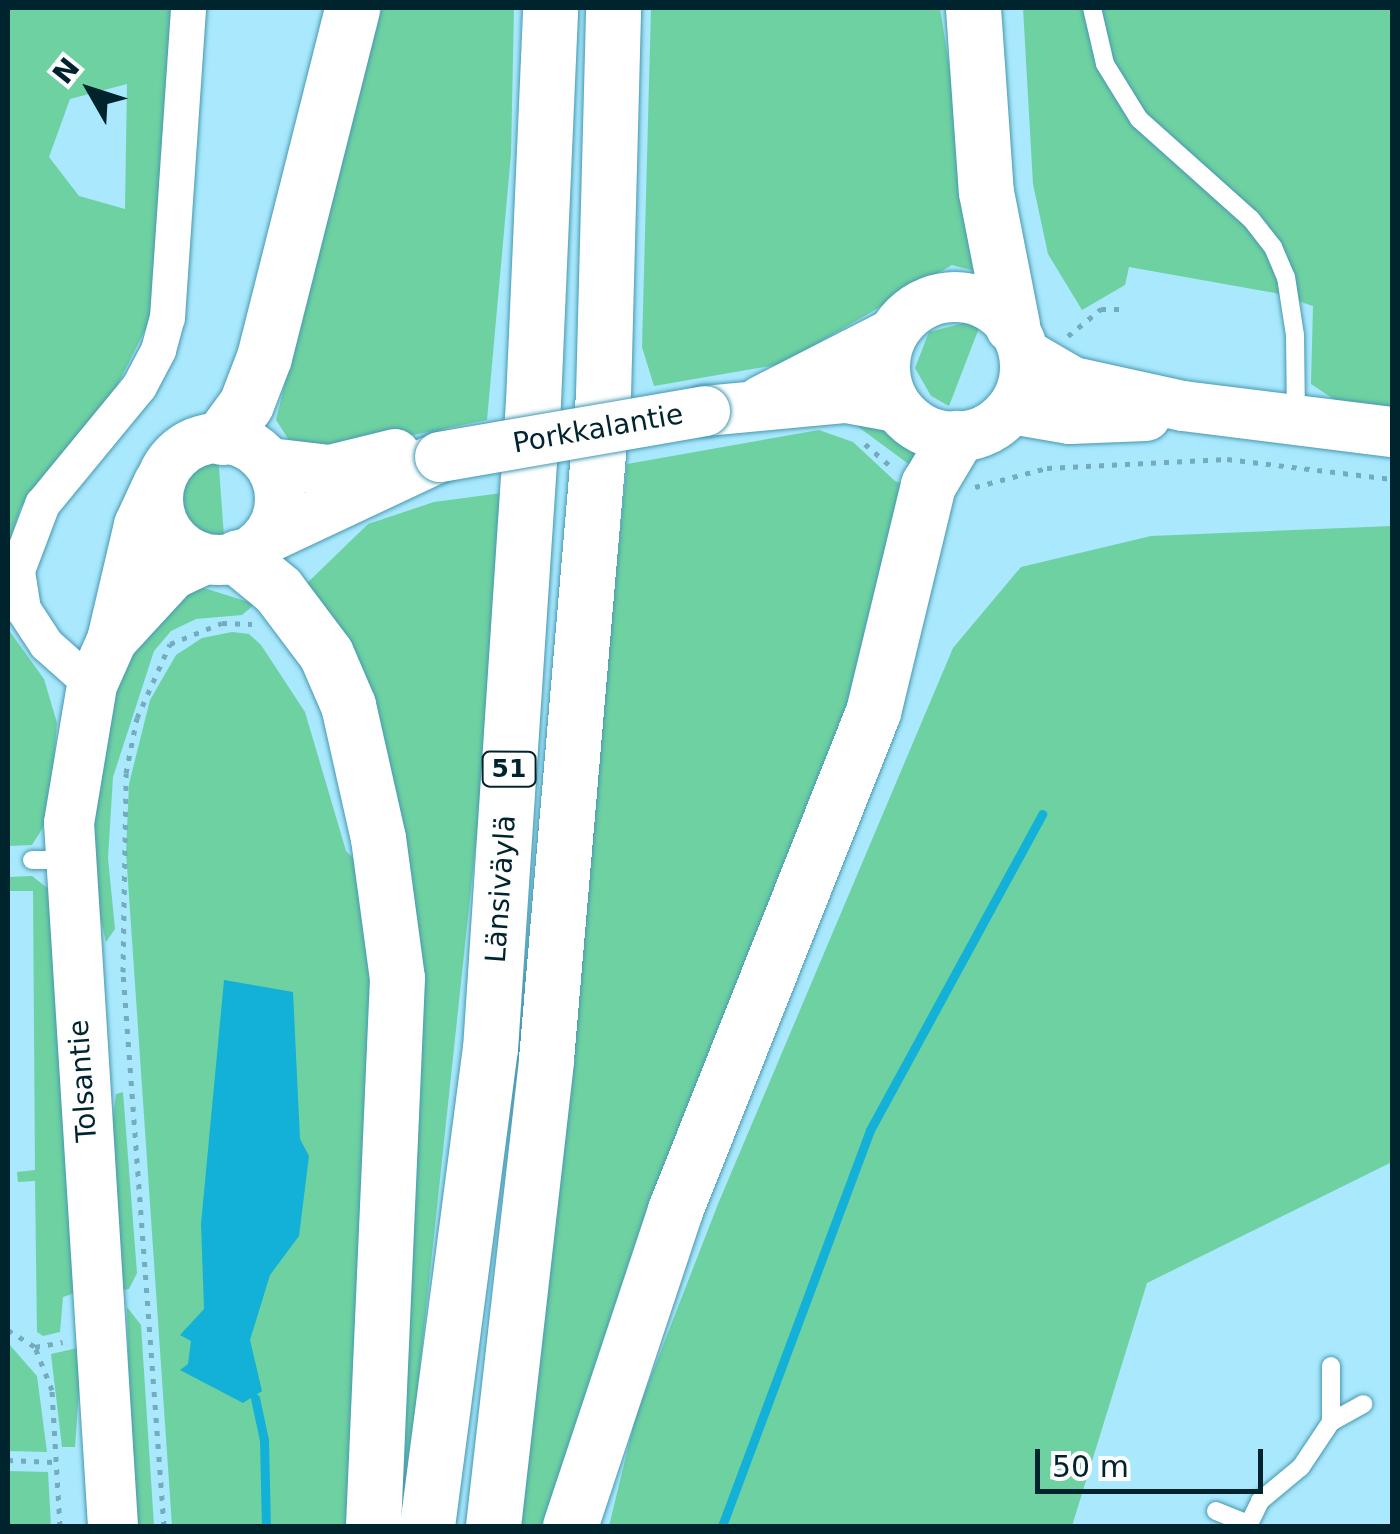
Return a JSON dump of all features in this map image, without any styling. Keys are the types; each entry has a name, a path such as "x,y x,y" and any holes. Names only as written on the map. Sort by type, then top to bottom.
{"highway":[{"path":"222,436 246,404 264,357 352,8"},
{"name":"Länsiväylä","path":"427,1526 490,1049 533,402 550,8"},
{"name":"51","path":"492,1526 546,1059 603,395 613,8"},
{"path":"973,8 986,192 1034,339"},
{"path":"570,1526 674,1210 872,712 928,485 956,438"},
{"path":"247,561 326,654 348,705 370,784 397,978 374,1526"}],"street":[{"path":"92,686 46,644 23,609 17,570 42,504 139,386 158,350 167,317 188,8"},
{"path":"1034,339 1021,392 1012,409 996,424 956,438 912,424 896,408 886,384 892,334 926,302 950,296 995,308 1034,339 1074,382 1183,406 1392,432"},
{"name":"Porkkalantie","path":"756,404 892,334"},
{"name":"Porkkalantie","path":"270,463 330,470 395,454 440,456 756,404 846,398 896,408"},
{"path":"1012,409 1103,420 1183,406"},
{"path":"222,436 242,441 270,463 281,498 247,561 175,542 162,524 159,482 176,454 194,442 222,436"},
{"name":"Porkkalantie","path":"247,561 440,456"},
{"name":"Tolsantie","path":"112,1526 51,860 92,686 112,640 135,538 159,482"},
{"name":"Tolsantie","path":"112,640 173,574 247,561"}],"lane":[{"path":"1092,8 1105,64 1139,119 1252,219 1273,247 1295,335 1296,420"},
{"path":"1331,1366 1331,1422"},
{"path":"1216,1511 1248,1525 1260,1501 1301,1467 1331,1422 1363,1404"}],"path":[{"path":"1034,339 1101,309 1120,309"},
{"path":"858,439 908,481 955,490 1047,468 1226,459 1392,479"},
{"path":"164,1526 124,972 126,773 137,718 170,644 222,622 252,625 247,561"},
{"path":"8,1330 34,1348"},
{"path":"8,1460 56,1462"}],"green space":[{"path":"8,8 175,8 157,306 112,396 21,507 8,546","holes":["127,84 125,209 79,196 49,157 70,99"]},
{"path":"376,8 514,8 511,154 487,420 350,448 289,440 276,420"},
{"path":"651,8 940,8 982,273 952,265 782,364 654,386 642,347"},
{"path":"1023,8 1392,8 1392,410 1335,400 1311,384 1313,306 1275,293 1129,267 1125,285 1082,310 1048,254 1033,184"},
{"path":"964,323 979,328 949,406 931,396 915,368 929,332"},
{"path":"879,410 927,445 918,471 849,420"},
{"path":"819,430 853,442 895,481 912,487 845,726 544,1526 520,1526 627,464"},
{"path":"218,454 224,537 210,538 186,525 175,494 195,461"},
{"path":"502,493 484,767 403,1526 391,1516 416,1187 419,935 388,753 337,630 301,589 368,524 434,502"},
{"path":"1392,526 1392,1162 1147,1283 1072,1526 609,1526 636,1415 718,1204 953,648 1021,567 1151,536"},
{"path":"188,583 255,604 242,615 196,619 171,631 154,651 113,777 108,858 115,929 106,942 88,864 116,678 145,619"},
{"path":"8,629 44,679 57,723 49,818 32,845 8,846"},
{"path":"232,632 249,634 261,645 305,712 346,851 361,866 377,929 357,1526 172,1526 126,852 129,784 150,700 176,655 202,638"},
{"path":"32,876 50,890 80,1291 63,1297 60,1332 43,1336 37,1332 35,1181 18,1182 17,1172 35,1170 33,891 10,891 9,877"},
{"path":"123,1092 137,1273 129,1289 120,1291 106,1176 116,1094"},
{"path":"127,1307 141,1325 154,1526 132,1526"},
{"path":"8,1343 37,1376 47,1452 8,1451"},
{"path":"82,1347 75,1447 62,1447 51,1354"},
{"path":"8,1471 48,1472 51,1526 8,1526"}],"water":[{"path":"224,980 293,992 300,1139 309,1156 299,1236 270,1275 250,1340 262,1391 243,1403 180,1370 188,1364 191,1341 180,1335 204,1309 201,1224"}],"waterway":[{"path":"722,1526 870,1130 1042,814"},
{"path":"255,1398 264,1440 266,1526"}]}
